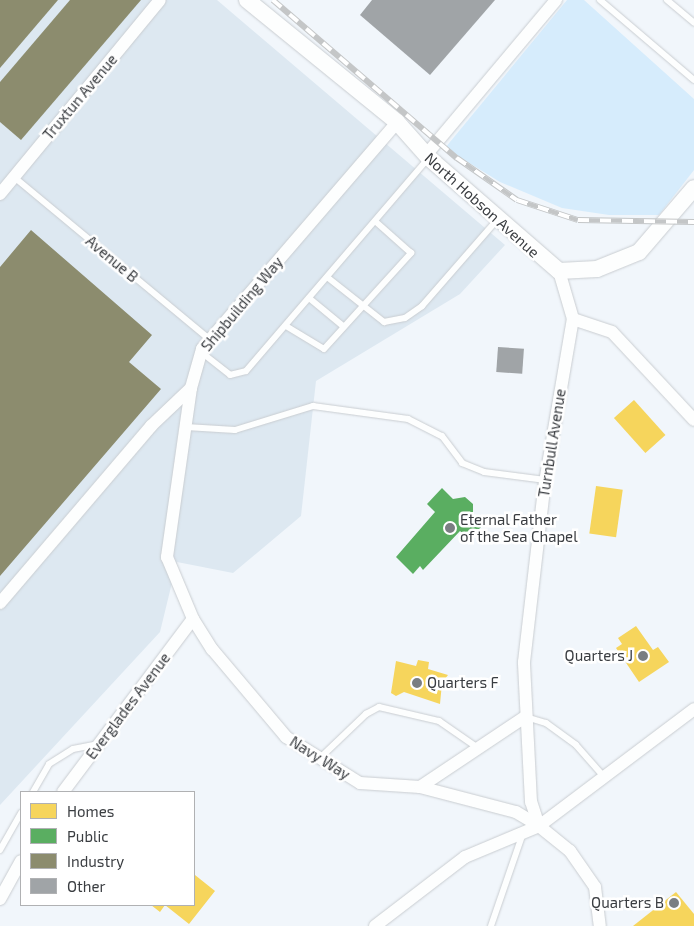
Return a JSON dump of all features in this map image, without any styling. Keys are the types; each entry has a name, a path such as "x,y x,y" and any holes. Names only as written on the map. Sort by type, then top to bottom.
{"street":[{"name":"Truxtun Avenue","path":"0,194 160,0"},
{"path":"427,157 556,0"},
{"name":"North Hobson Avenue","path":"252,1 396,122 427,157 559,271"},
{"name":"Shipbuilding Way","path":"191,388 201,352 210,340 396,122"},
{"path":"694,188 640,252 597,270 559,271 573,319 612,332 694,420"},
{"name":"Turnbull Avenue","path":"539,826 532,802 525,717 524,662 546,480 573,319"},
{"path":"0,602 151,426 191,388"},
{"name":"Navy Way","path":"191,388 167,557 193,619 229,672 286,737 360,783 420,788 516,812 539,826 570,851 595,887 600,926"},
{"name":"Everglades Avenue","path":"64,791 193,619"},
{"path":"375,926 466,857 539,826 605,779 694,709"},
{"path":"420,788 481,750 525,717"},
{"path":"0,899 20,863"}],"lane":[{"path":"600,0 694,80"},
{"path":"667,0 694,23"},
{"path":"201,352 223,371 238,375 286,326 427,157"},
{"name":"Avenue B","path":"14,177 210,340"},
{"path":"327,277 362,307 384,322 414,313 498,220"},
{"path":"286,326 324,349 411,253 375,221"},
{"path":"309,298 344,327"},
{"path":"186,427 235,430 313,406 408,419 442,436 462,463 484,472 546,480"},
{"path":"320,759 366,714 379,707 439,721 481,750"},
{"path":"525,717 546,723 576,745 605,779"},
{"path":"34,791 49,764 73,749 99,744"},
{"path":"0,850 20,815"},
{"path":"491,926 523,833"}],"shaded area":[{"path":"0,0 217,0 505,245 460,294 316,381 301,516 233,573 177,562 160,632 0,805"},
{"path":"567,0 584,0 694,99 694,170 659,215 609,215 562,208 500,182 445,148"}],"building: Homes":[{"path":"634,400 665,435 645,453 614,418"},
{"path":"596,486 623,490 616,537 589,534"},
{"name":"Quarters J","path":"636,626 653,650 658,647 669,662 639,682 616,648 622,644 618,638"},
{"name":"Quarters F","path":"418,660 429,662 428,669 448,675 442,683 440,704 404,692 396,696 391,693 396,661 416,666"},
{"path":"195,875 215,891 189,924 166,906 195,906"},
{"name":"Quarters B","path":"676,892 694,914 694,926 633,926"},
{"path":"152,906 164,906 160,912"}],"building: Public":[{"name":"Eternal Father of the Sea Chapel","path":"442,488 453,499 465,497 473,504 473,515 483,525 469,539 460,531 423,570 420,566 413,574 396,557 435,512 427,504"}],"building: Industry":[{"path":"0,0 58,0 0,68"},
{"path":"70,0 141,0 21,140 0,122 0,82"},
{"path":"31,230 152,335 129,362 161,389 0,576 0,267"}],"building: Other":[{"path":"372,0 495,0 430,75 360,15"},
{"path":"498,347 524,349 522,374 496,372"}],"railway":[{"path":"273,0 457,158 517,200 578,220 694,222"}],"place":[{"name":"Eternal Father of the Sea Chapel","path":"450,528"},
{"name":"Quarters J","path":"643,656"},
{"name":"Quarters F","path":"417,683"},
{"name":"Quarters B","path":"674,903"}]}
